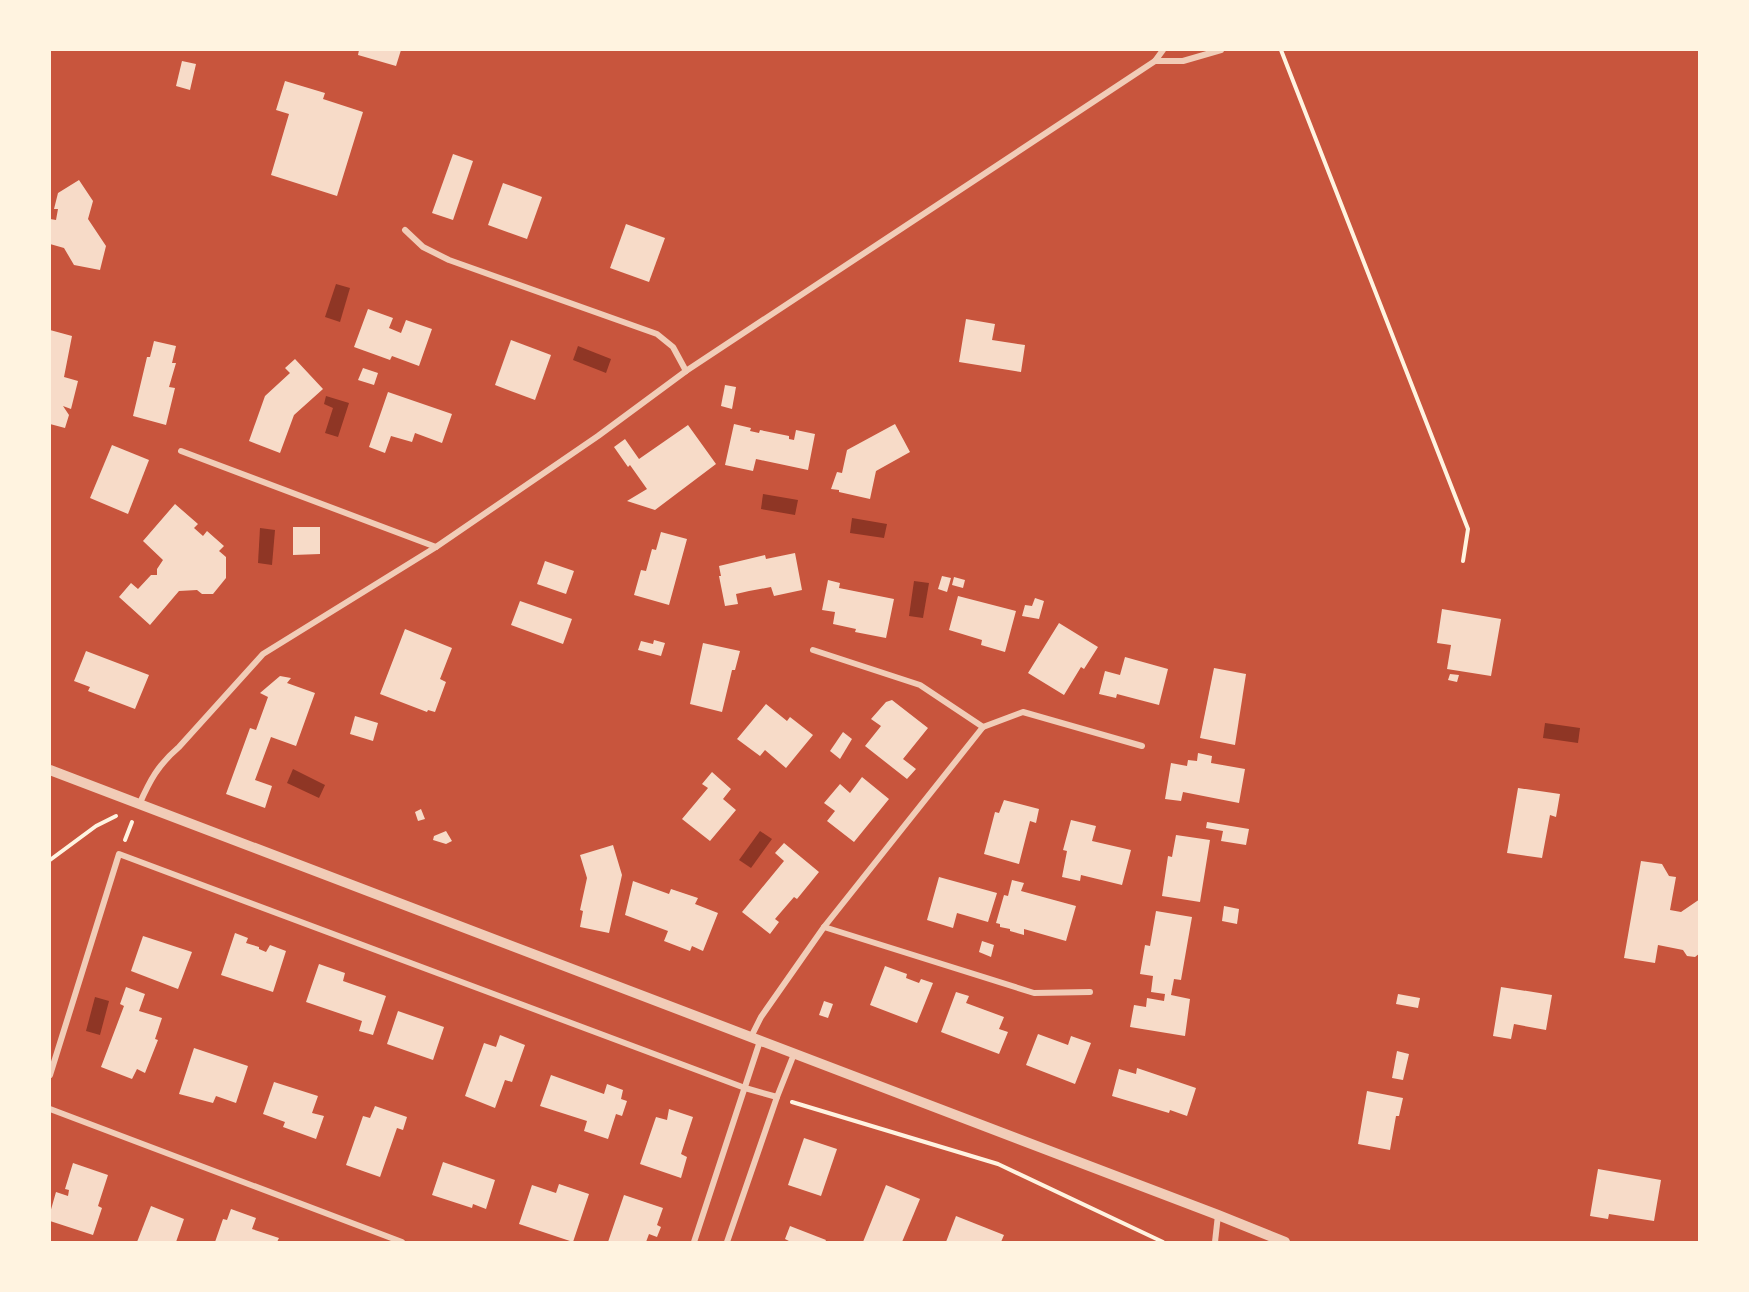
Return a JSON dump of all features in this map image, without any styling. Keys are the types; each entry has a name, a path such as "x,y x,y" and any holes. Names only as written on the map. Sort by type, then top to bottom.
{"street":[{"path":"139,804 151,777 163,760 179,747 263,654 436,546 598,436 686,370 1155,62 1162,50"},
{"path":"1155,62 1183,62 1221,50"},
{"path":"405,230 423,247 449,260 657,334 673,347 686,370"},
{"path":"182,451 436,546"},
{"path":"813,650 920,685 983,727"},
{"path":"694,1242 745,1088 761,1017 824,927 983,727 1023,712 1143,746"},
{"path":"50,770 1284,1242"},
{"path":"50,1075 119,854 745,1088 777,1097"},
{"path":"824,927 1034,993 1090,992"},
{"path":"727,1242 794,1054"},
{"path":"50,1109 402,1242"},
{"path":"1215,1242 1218,1215"}],"path":[{"path":"1281,50 1468,529 1463,561"},
{"path":"119,854 139,804"},
{"path":"50,860 96,826 139,804"},
{"path":"777,1097 998,1164 1163,1242"}],"shaded area":[{"path":"336,284 350,288 340,322 325,317"},
{"path":"578,346 611,359 606,373 573,360"},
{"path":"326,396 349,403 338,437 325,433 333,408 324,404"},
{"path":"763,494 798,500 795,515 761,509"},
{"path":"852,518 887,524 884,538 850,533"},
{"path":"260,528 275,530 272,565 258,563"},
{"path":"914,581 929,583 923,618 909,616"},
{"path":"1545,723 1580,728 1578,743 1543,738"},
{"path":"293,769 325,785 319,798 287,783"},
{"path":"760,831 772,839 751,868 739,860"},
{"path":"95,997 109,1001 100,1035 86,1031"}],"building":[{"path":"359,50 401,50 396,66 358,55"},
{"path":"182,61 196,64 190,90 176,86"},
{"path":"285,81 325,93 323,99 363,112 337,196 271,175 289,114 276,110"},
{"path":"453,154 473,161 453,220 432,213"},
{"path":"79,180 93,201 88,219 106,246 100,270 74,265 64,248 50,244 50,219 56,220 58,209 54,209 58,193"},
{"path":"503,183 542,197 527,239 488,225"},
{"path":"626,224 665,238 649,282 610,268"},
{"path":"368,309 393,318 389,328 401,333 406,320 432,329 419,366 392,356 390,360 354,347"},
{"path":"966,319 995,324 992,340 1025,345 1021,372 959,362"},
{"path":"50,330 72,336 64,377 78,381 71,409 63,406 69,415 65,428 50,424"},
{"path":"511,340 551,355 535,400 495,385"},
{"path":"154,341 176,346 172,363 176,363 169,387 175,388 166,425 133,416 147,357 150,357"},
{"path":"295,359 323,389 294,415 280,453 249,441 265,396 290,373 285,368"},
{"path":"363,368 378,373 374,385 358,380"},
{"path":"725,385 736,387 732,409 721,406"},
{"path":"388,392 452,414 442,443 415,433 412,442 391,436 385,453 369,447"},
{"path":"734,424 751,428 750,431 759,433 760,430 789,436 789,439 794,440 796,430 815,434 808,470 756,459 753,471 725,465"},
{"path":"895,424 910,452 876,471 870,499 831,489 837,472 842,473 847,450"},
{"path":"688,425 716,464 655,510 627,501 647,489 614,447 625,439 639,459"},
{"path":"112,445 149,460 128,514 90,498"},
{"path":"175,504 198,524 194,528 203,536 207,531 224,546 219,551 226,557 226,578 213,594 202,594 197,590 179,591 150,625 119,597 131,583 138,589 151,575 157,575 157,569 163,560 143,541"},
{"path":"293,527 320,527 320,554 293,555"},
{"path":"661,532 687,539 669,605 634,595 641,570 646,571 652,549 656,550"},
{"path":"795,553 802,590 774,596 771,587 749,591 736,594 738,604 725,606 719,566 765,555 766,559"},
{"path":"545,561 574,571 566,594 537,584"},
{"path":"942,576 951,578 947,592 938,589"},
{"path":"954,577 965,580 963,588 952,585"},
{"path":"828,580 840,583 839,588 894,599 886,638 855,632 856,629 833,624 835,612 822,610"},
{"path":"958,596 1016,611 1005,652 981,645 982,640 949,630"},
{"path":"1035,598 1044,601 1039,619 1022,616 1025,605 1032,606"},
{"path":"520,601 572,619 563,644 511,625"},
{"path":"1442,609 1501,619 1491,676 1447,669 1451,645 1437,643"},
{"path":"1059,623 1098,647 1084,669 1081,667 1064,695 1028,673"},
{"path":"405,629 452,648 440,679 446,682 435,712 428,710 427,712 380,694"},
{"path":"654,640 665,643 661,656 638,650 641,641 653,644"},
{"path":"703,643 740,651 735,670 732,670 722,712 690,704"},
{"path":"86,651 149,675 135,709 88,691 90,687 74,681"},
{"path":"1125,657 1168,669 1159,705 1117,694 1116,698 1099,694 1105,671 1120,675"},
{"path":"1214,668 1246,674 1235,745 1200,738"},
{"path":"1450,674 1459,675 1457,682 1448,680"},
{"path":"280,676 291,678 287,683 315,693 296,746 271,737 255,780 272,786 265,808 226,794 250,728 256,730 268,697 260,693"},
{"path":"892,700 928,728 903,759 916,769 907,779 865,746 881,726 871,719 886,702"},
{"path":"766,704 787,721 790,717 813,735 786,768 765,750 760,756 737,739"},
{"path":"355,716 378,723 373,741 350,734"},
{"path":"843,732 852,739 840,759 830,751"},
{"path":"1198,753 1212,756 1211,763 1245,769 1239,803 1183,792 1181,801 1165,799 1171,763 1187,766 1188,760 1197,761"},
{"path":"712,772 731,789 723,799 736,810 710,841 682,819 708,788 702,784"},
{"path":"862,777 889,799 854,842 827,821 835,811 824,803 840,784 850,793"},
{"path":"1518,788 1560,794 1556,817 1550,815 1542,858 1507,853"},
{"path":"1004,800 1039,809 1036,823 1030,821 1019,864 984,854 995,812 999,813"},
{"path":"421,809 425,819 418,821 415,812"},
{"path":"1071,820 1096,826 1092,841 1131,850 1122,885 1081,875 1080,881 1062,877 1067,851 1063,850"},
{"path":"1207,822 1249,829 1246,845 1221,841 1223,831 1206,828"},
{"path":"446,831 452,841 446,844 433,840 434,836"},
{"path":"1176,835 1210,840 1200,902 1162,896 1168,856 1172,857"},
{"path":"784,843 819,872 797,899 794,897 775,919 779,922 770,934 742,912 784,861 775,853"},
{"path":"613,845 622,875 609,933 580,927 583,911 580,910 587,878 580,855"},
{"path":"1641,861 1662,864 1669,876 1676,877 1670,910 1681,912 1700,899 1700,953 1695,957 1687,956 1683,950 1658,945 1655,963 1624,958"},
{"path":"939,877 997,893 988,922 957,913 953,928 927,920"},
{"path":"1012,880 1024,883 1021,891 1076,906 1066,941 1024,929 1024,935 1000,927 1000,924 996,923 1004,895 1008,896"},
{"path":"633,881 669,894 671,889 698,898 695,904 718,913 703,951 692,946 690,951 664,941 668,931 625,915"},
{"path":"1224,906 1239,909 1237,924 1222,921"},
{"path":"1156,911 1192,917 1181,980 1174,979 1171,995 1190,999 1185,1036 1130,1027 1134,1005 1146,1007 1147,998 1164,1001 1165,994 1151,992 1153,976 1140,974 1145,945 1150,946"},
{"path":"235,933 248,938 246,943 266,952 270,945 286,951 273,992 221,975"},
{"path":"143,936 192,952 178,989 131,971"},
{"path":"982,941 994,945 991,957 979,952"},
{"path":"319,964 345,973 343,981 386,996 373,1035 359,1031 362,1021 306,1002"},
{"path":"885,966 907,974 906,978 919,983 921,979 933,983 917,1023 870,1005"},
{"path":"126,987 145,994 139,1011 162,1018 155,1039 158,1040 145,1073 137,1069 132,1079 101,1067 124,1006 120,1004"},
{"path":"1501,987 1552,995 1546,1030 1514,1024 1511,1039 1493,1036"},
{"path":"956,992 969,996 966,1003 1004,1017 999,1029 1008,1032 999,1054 941,1032"},
{"path":"1398,994 1420,998 1418,1008 1396,1004"},
{"path":"824,1001 833,1004 828,1018 819,1015"},
{"path":"398,1011 444,1027 433,1060 387,1044"},
{"path":"1038,1034 1068,1045 1071,1036 1091,1043 1075,1084 1026,1065"},
{"path":"500,1035 525,1045 512,1082 505,1080 495,1108 465,1096 484,1043 496,1047"},
{"path":"194,1048 248,1066 236,1103 216,1096 213,1103 179,1094"},
{"path":"1397,1051 1409,1054 1403,1080 1392,1078"},
{"path":"1137,1068 1196,1088 1187,1116 1112,1096 1119,1069 1136,1074"},
{"path":"551,1075 604,1094 607,1084 623,1090 621,1099 627,1101 622,1116 616,1114 608,1139 584,1131 587,1121 540,1106"},
{"path":"274,1082 318,1096 312,1113 324,1116 316,1139 283,1127 285,1122 263,1114"},
{"path":"1367,1091 1403,1098 1399,1116 1396,1116 1390,1150 1358,1144"},
{"path":"375,1106 407,1117 403,1130 397,1128 380,1177 346,1165 363,1116 370,1118"},
{"path":"669,1109 693,1117 681,1154 687,1157 681,1178 640,1164 656,1117 667,1120"},
{"path":"804,1138 837,1149 821,1196 788,1185"},
{"path":"443,1162 495,1180 486,1209 473,1204 472,1208 432,1195"},
{"path":"73,1163 108,1175 98,1206 102,1208 93,1235 50,1221 56,1192 68,1196 69,1190 65,1189"},
{"path":"1598,1169 1661,1180 1654,1221 1609,1214 1608,1219 1590,1216"},
{"path":"559,1184 589,1194 573,1242 519,1224 532,1185 556,1193"},
{"path":"886,1185 920,1199 902,1242 863,1242"},
{"path":"624,1195 663,1208 657,1225 661,1227 657,1237 649,1234 646,1242 608,1242"},
{"path":"151,1206 184,1219 176,1242 137,1242"},
{"path":"231,1209 256,1218 252,1229 279,1238 277,1242 215,1242 223,1219 227,1220"},
{"path":"956,1216 1004,1235 1001,1242 946,1242"},
{"path":"790,1226 826,1240 825,1242 791,1242 785,1239"}]}
